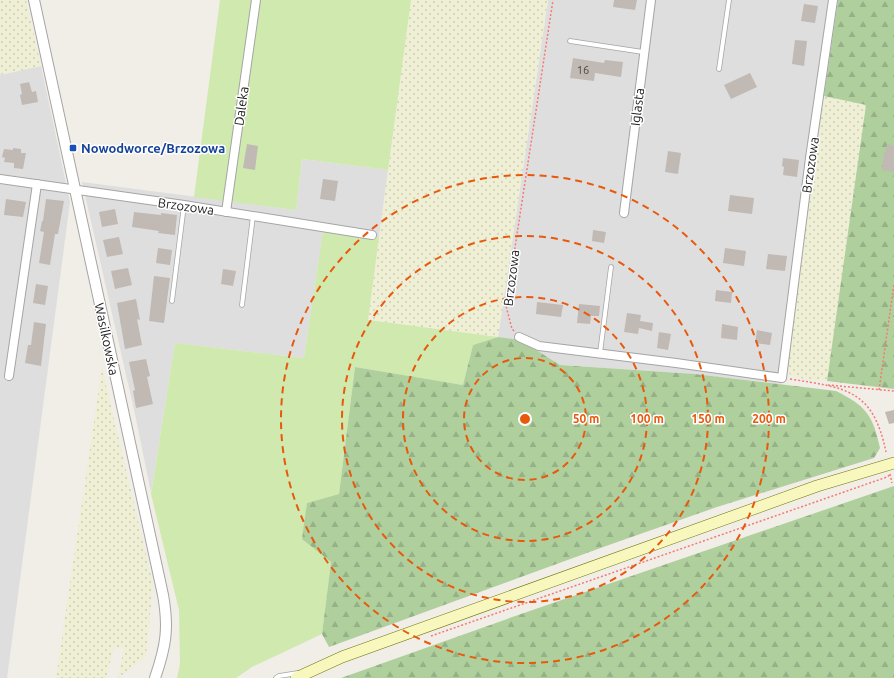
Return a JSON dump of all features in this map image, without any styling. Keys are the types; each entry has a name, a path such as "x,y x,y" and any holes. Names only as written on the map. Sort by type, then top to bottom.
{"main road":[{"path":"296,678 365,649 817,486 894,467"}],"street":[{"name":"Wasilkowska","path":"34,0 164,595 166,614 165,644 163,656 155,678"},
{"name":"Daleka","path":"226,212 256,0"},
{"name":"Iglasta","path":"624,213 643,52 651,0"},
{"name":"Brzozowa","path":"782,378 810,158 833,0"},
{"name":"Brzozowa","path":"0,179 184,205 372,235"},
{"path":"9,376 37,184"},
{"path":"519,337 539,346 782,378"}],"lane":[{"path":"719,69 728,0"},
{"path":"570,41 643,52"},
{"path":"172,301 184,205"},
{"path":"242,305 254,216"},
{"path":"600,353 611,267"},
{"path":"276,678 279,676 312,670"}],"path":[{"name":"Brzozowa","path":"519,337 512,329 506,306 553,0"},
{"path":"879,390 894,284"},
{"path":"782,378 820,384 894,391"},
{"path":"820,384 845,390 857,396 866,405 875,417 880,428 886,452"},
{"path":"428,636 450,630 887,477 894,467"}],"shaded area":[{"path":"548,0 838,0 786,372 781,384 695,374 560,365 498,337"},
{"path":"41,66 70,202 7,678 0,678 0,75"},
{"path":"302,159 388,170 379,237 323,231 304,358 175,343 151,493 135,414 82,182 296,210"}],"green space":[{"path":"0,0 26,0 41,66 0,75"},
{"path":"220,0 411,0 388,170 302,159 296,210 194,197"},
{"path":"411,0 548,0 498,337 368,320"},
{"path":"838,0 894,0 894,389 827,381 866,105 824,96"},
{"path":"824,96 866,104 827,381 797,378 786,372"},
{"path":"323,231 379,237 368,320 498,337 473,345 463,385 355,367 339,494 307,503 331,562 322,634 252,667 236,678 177,678 180,664 179,610 151,494 175,343 304,358"},
{"path":"498,337 520,340 560,365 695,374 836,391 855,402 867,413 874,427 880,448 874,458 717,507 329,647 322,634 331,562 302,539 307,503 339,494 355,367 463,385 473,345"},
{"path":"102,368 153,584 146,656 118,678 124,648 114,647 106,678 56,678"},
{"path":"894,486 894,678 341,678 521,614"}],"building":[{"path":"614,0 637,0 635,10 613,7"},
{"path":"804,4 818,6 815,23 801,21"},
{"path":"795,40 807,41 804,66 792,64"},
{"path":"573,58 604,63 605,60 623,62 621,77 595,73 594,81 570,78"},
{"path":"750,73 757,87 731,99 724,85"},
{"path":"29,82 32,92 36,91 38,102 22,105 20,84"},
{"path":"247,144 258,146 255,170 243,168"},
{"path":"887,144 894,146 894,172 882,170 884,152 886,152"},
{"path":"13,148 21,149 21,153 26,153 23,169 14,168 14,163 4,162 5,158 2,157 4,149 13,150"},
{"path":"668,151 681,153 678,174 665,172"},
{"path":"783,158 799,160 797,177 783,175"},
{"path":"323,179 338,181 335,201 320,199"},
{"path":"730,195 754,198 752,214 728,211"},
{"path":"6,199 26,202 23,217 4,215"},
{"path":"46,199 64,201 58,234 55,234 50,265 39,263 44,232 40,231"},
{"path":"115,209 118,224 102,227 99,212"},
{"path":"134,212 177,215 175,235 132,227"},
{"path":"593,230 606,232 604,243 592,241"},
{"path":"119,237 123,254 107,257 103,240"},
{"path":"158,248 172,250 170,265 156,263"},
{"path":"725,248 746,251 744,266 723,263"},
{"path":"768,254 787,256 785,271 766,269"},
{"path":"128,268 132,285 115,289 111,271"},
{"path":"223,269 236,271 233,286 221,284"},
{"path":"154,276 170,278 164,323 149,321"},
{"path":"36,284 48,286 45,305 33,303"},
{"path":"716,290 732,292 731,303 715,301"},
{"path":"136,299 140,320 137,319 142,345 125,349 117,303"},
{"path":"537,302 563,305 561,317 536,314"},
{"path":"579,304 600,306 599,316 591,316 590,324 577,323"},
{"path":"627,313 641,315 640,321 653,323 652,331 639,328 638,334 624,332"},
{"path":"34,322 46,324 41,366 25,363 28,345 31,345"},
{"path":"722,324 738,327 737,340 721,338"},
{"path":"757,330 772,333 770,345 755,343"},
{"path":"659,332 671,334 668,350 657,348"},
{"path":"146,359 150,376 147,377 153,404 136,408 133,391 135,390 129,362"},
{"path":"894,410 894,423 889,424 885,412"}],"place":[{"name":"Nowodworce/Brzozowa","path":"73,148"}]}
